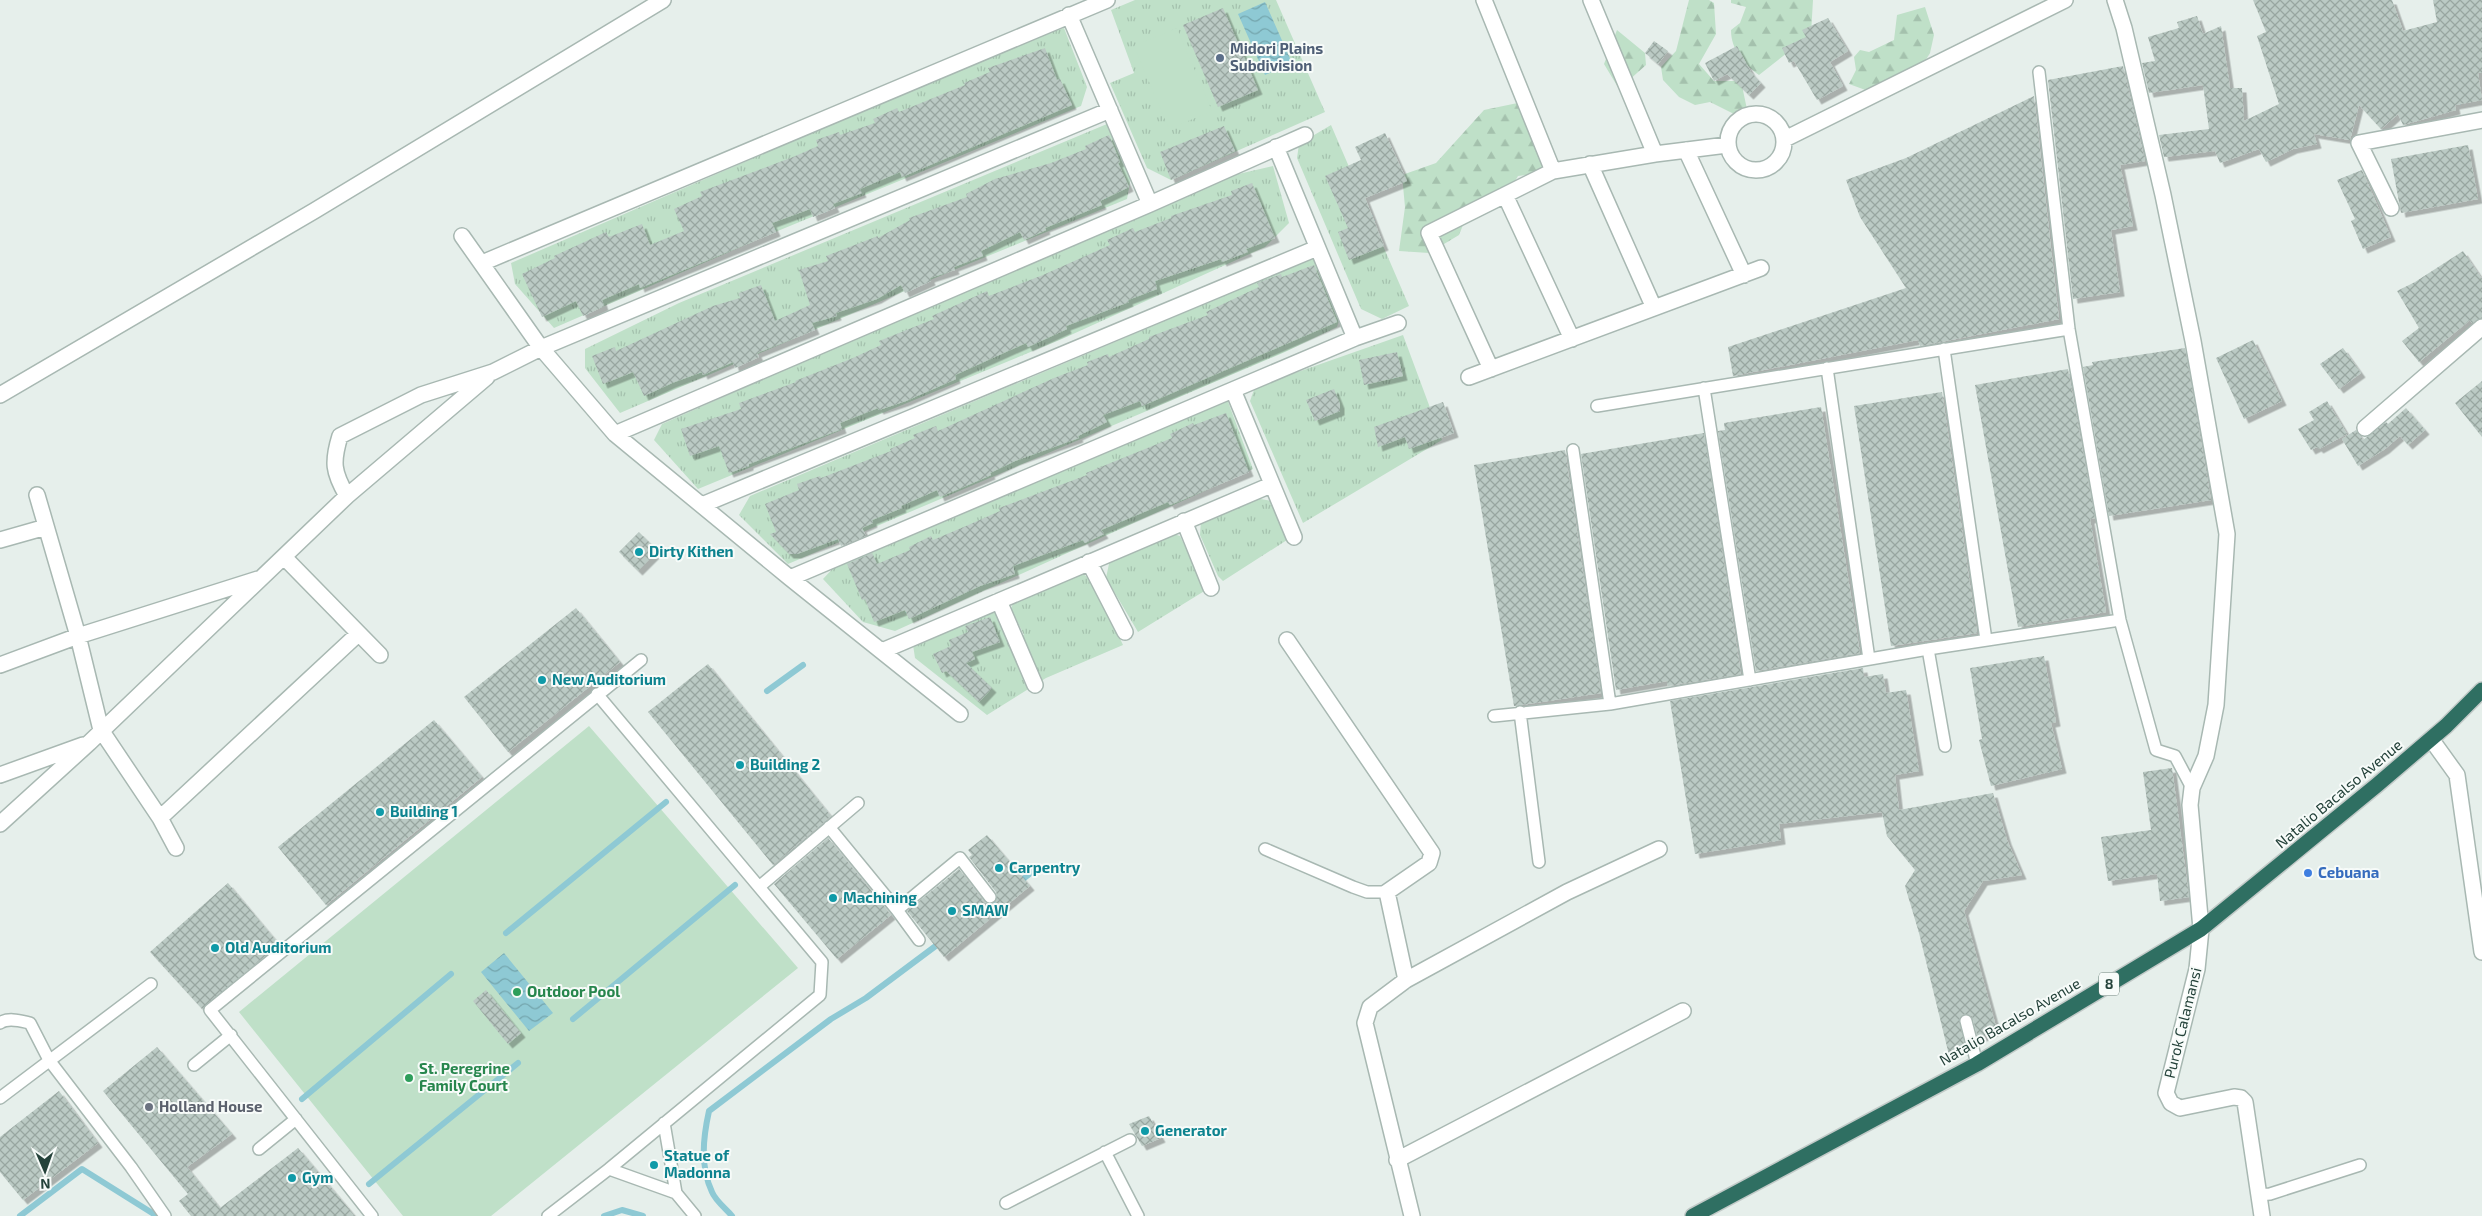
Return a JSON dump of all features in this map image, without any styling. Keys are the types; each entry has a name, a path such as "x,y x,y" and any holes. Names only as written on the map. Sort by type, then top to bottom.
{"highway":[{"name":"Natalio Bacalso Avenue","path":"1693,1216 1977,1064 2201,929 2250,891 2431,739 2482,690"}],"street":[{"path":"0,395 314,211 663,0"},
{"path":"482,263 1107,0"},
{"path":"1484,0 1553,171"},
{"path":"1591,0 1655,154"},
{"path":"1785,139 2065,0"},
{"path":"2114,0 2124,28 2167,214 2193,342 2227,534 2216,705 2206,756 2192,788 2190,804 2201,929"},
{"path":"1069,16 1150,204"},
{"path":"348,496 336,478 333,457 340,436 421,395 493,372 541,348 1110,110"},
{"path":"1753,114 1768,116 1779,125 1785,139 1782,154 1773,166 1759,171 1744,169 1732,159 1727,145 1729,130 1739,119 1753,114"},
{"path":"2391,208 2358,143 2482,120"},
{"path":"615,434 1150,204 1305,135"},
{"path":"1491,369 1429,233 1553,171 1655,154 1727,145"},
{"path":"1276,147 1355,338"},
{"path":"1686,150 1744,275"},
{"path":"1590,164 1654,308"},
{"path":"1505,195 1572,339"},
{"path":"462,236 541,348 615,434 790,578 960,714"},
{"path":"702,505 1317,248"},
{"path":"1469,377 1761,268"},
{"path":"790,578 1355,338 1398,322"},
{"path":"2365,428 2482,327"},
{"path":"0,824 348,496 493,372"},
{"path":"1233,390 1271,485 1294,536"},
{"path":"882,651 1271,485"},
{"path":"37,495 78,636 101,730 160,818 176,848"},
{"path":"1184,522 1211,588"},
{"path":"0,540 46,527"},
{"path":"284,557 380,655"},
{"path":"1089,562 1125,632"},
{"path":"0,665 78,636 262,577"},
{"path":"1000,601 1035,685"},
{"path":"160,818 358,634"},
{"path":"1287,640 1432,853 1429,863 1387,892 1406,980"},
{"path":"2431,739 2457,775 2482,952"},
{"path":"0,775 89,742"},
{"path":"1412,1216 1365,1023 1370,1007 1406,980 1567,892 1658,849"},
{"name":"Purok Calamansi","path":"2201,929 2197,969 2166,1092 2171,1103 2180,1108 2234,1097 2241,1098 2245,1102 2262,1216"},
{"path":"1397,1160 1683,1011"}],"lane":[{"path":"2039,72 2068,329 2120,620 2156,750 2175,756 2192,788"},
{"path":"1597,406 2068,329"},
{"path":"1944,349 1986,640"},
{"path":"1827,368 1869,660"},
{"path":"1704,388 1750,680"},
{"path":"1573,450 1610,704"},
{"path":"1494,716 1610,704 1928,649 2120,620"},
{"path":"1928,649 1945,746"},
{"path":"372,1216 210,1010 641,660"},
{"path":"548,1216 609,1169 820,995 822,962 597,694"},
{"path":"1520,712 1539,862"},
{"path":"759,887 858,802"},
{"path":"829,827 919,940"},
{"path":"1265,849 1353,888 1367,892 1387,892"},
{"path":"897,910 960,858 990,897"},
{"path":"0,1098 151,984"},
{"path":"0,1023 3,1020 17,1020 30,1023 49,1060 132,1167 166,1216"},
{"path":"1966,1021 1977,1064"},
{"path":"194,1065 230,1035"},
{"path":"259,1149 296,1119"},
{"path":"664,1123 676,1193"},
{"path":"1006,1203 1130,1140"},
{"path":"1106,1152 1138,1216"},
{"path":"2258,1195 2270,1194 2360,1165"},
{"path":"609,1169 676,1193 696,1216"}],"green space":[{"path":"1135,0 1276,0 1325,112 1171,180 1147,168 1110,83 1134,73 1111,10"},
{"path":"1689,0 1709,0 1714,3 1716,34 1699,64 1714,81 1741,81 1748,114 1738,116 1710,102 1695,105 1679,97 1663,80 1661,67 1676,51"},
{"path":"1731,0 1813,0 1811,34 1759,75 1739,56 1733,44 1731,30 1740,23 1746,7 1731,3"},
{"path":"1925,7 1934,35 1930,53 1915,77 1871,92 1849,84 1856,70 1854,57 1860,50 1869,52 1894,40 1897,15"},
{"path":"1064,28 1087,87 1081,106 768,235 554,328 515,284 511,263 1026,40"},
{"path":"1177,28 1212,111 1169,129 1134,46"},
{"path":"1617,30 1645,53 1646,65 1619,89 1604,64"},
{"path":"1532,100 1545,173 1518,176 1499,208 1468,212 1459,235 1429,253 1399,251 1405,207 1402,175 1436,163 1484,110"},
{"path":"1107,124 1131,177 1127,199 949,272 620,413 585,368 585,349 679,303"},
{"path":"1331,125 1409,306 1382,319 1361,309 1297,158 1299,144"},
{"path":"1273,166 1289,223 1265,247 1062,339 698,489 654,440 662,424 1221,178"},
{"path":"1316,257 1340,317 1337,327 1285,352 788,564 739,515 750,496"},
{"path":"1403,335 1442,440 1303,523 1250,401 1255,387"},
{"path":"1227,399 1253,469 895,631 863,622 823,579 837,564"},
{"path":"1249,497 1272,501 1287,540 1223,581 1218,576 1200,535 1201,520"},
{"path":"1167,532 1180,536 1206,590 1138,632 1106,578 1110,559"},
{"path":"1080,572 1093,581 1123,645 1046,678 987,715 915,658 912,638 993,608 1011,640 1024,635 1011,609 1014,600"},
{"path":"589,726 798,968 491,1216 403,1216 239,1012"}],"water":[{"path":"1265,2 1292,63 1265,75 1238,14"},
{"name":"Outdoor Pool","path":"504,953 553,1013 529,1031 481,972"}],"building":[{"path":"2253,0 2392,0 2403,31 2437,22 2433,0 2482,0 2482,73 2478,73 2482,100 2455,105 2456,110 2403,125 2398,114 2381,129 2359,105 2350,140 2314,134 2317,144 2293,149 2266,162 2259,149 2220,163 2215,151 2164,157 2159,135 2209,129 2203,85 2149,93 2142,63 2155,61 2148,37 2179,28 2177,22 2197,16 2203,34 2221,26 2230,88 2242,88 2244,121 2279,104 2257,36 2266,32"},
{"name":"Midori Plains Subdivision","path":"1223,8 1258,90 1218,107 1183,25"},
{"path":"1828,18 1848,51 1830,62 1843,86 1817,100 1794,61 1789,63 1782,48 1806,37 1802,30"},
{"path":"1654,41 1668,51 1658,64 1645,53"},
{"path":"1737,46 1751,72 1761,83 1749,95 1727,74 1714,81 1705,63"},
{"path":"1045,48 1057,80 1060,79 1072,105 902,177 900,172 860,189 862,193 833,204 835,208 813,217 810,209 772,223 776,232 640,288 639,284 602,300 604,306 583,316 576,301 542,317 522,274 555,258 554,256 606,232 609,237 642,224 650,245 684,231 674,209 702,196 700,192 818,146 816,140 839,132 840,135 875,123 873,119 897,108 899,112 965,85 964,83 990,72 988,68"},
{"path":"2123,66 2145,161 2120,165 2133,226 2111,230 2120,292 2073,299 2048,80"},
{"path":"2034,96 2059,319 1920,346 1918,340 1733,376 1728,347 1906,288 1860,217 1846,180 1906,158"},
{"path":"1224,126 1235,151 1171,180 1160,152"},
{"path":"1385,133 1407,181 1365,198 1384,246 1349,260 1338,232 1348,228 1325,176 1361,160 1355,147"},
{"path":"1109,135 1120,162 1118,163 1129,187 1100,201 1102,205 1045,228 1046,230 1024,240 1020,232 981,251 983,256 954,267 955,270 930,278 931,281 905,293 901,285 877,299 836,313 837,316 812,323 815,330 757,353 759,357 735,368 733,362 703,375 702,372 672,383 644,396 633,372 603,384 592,356 615,347 616,351 713,306 740,298 739,293 761,285 775,321 810,305 799,270 828,261 826,256 878,236 878,238 910,220 909,218 967,197 966,194 995,179 1051,163 1086,149 1085,146"},
{"path":"2468,145 2478,199 2401,213 2391,159"},
{"path":"2362,170 2391,237 2363,249 2351,221 2355,219 2337,180"},
{"path":"1252,183 1275,238 1246,249 1248,252 1222,262 1221,259 1155,281 1157,289 1128,300 1129,302 1066,326 1067,329 1028,347 1026,343 955,375 956,379 906,401 879,410 878,408 840,423 842,429 749,464 749,466 729,473 719,446 690,456 681,429 741,409 739,403 853,358 881,345 879,341 934,319 932,316 987,291 989,296 1043,275 1110,245 1107,240 1133,228 1135,232 1171,218 1171,216 1232,195 1231,191"},
{"path":"2463,251 2482,279 2482,318 2472,323 2470,320 2419,362 2402,341 2419,328 2397,291 2415,282"},
{"path":"1314,265 1337,322 1142,406 1140,401 1103,415 1107,422 1078,436 1079,438 1015,461 990,473 991,475 940,497 937,490 901,506 902,508 872,520 873,523 862,528 866,536 841,546 838,539 797,554 789,554 770,534 776,532 765,504 799,490 797,484 820,476 821,478 891,451 890,449 915,438 913,435 936,426 938,431 1054,378 1088,365 1087,362 1108,354 1109,357 1149,339 1149,337 1208,315 1206,312 1259,287 1257,283 1281,274 1282,277"},
{"path":"2253,340 2282,401 2244,419 2216,358"},
{"path":"2185,348 2211,500 2109,516 2083,367 2093,365 2092,362"},
{"path":"2343,348 2361,373 2339,389 2320,364"},
{"path":"1397,352 1403,376 1364,385 1359,360"},
{"path":"2068,369 2095,518 2090,519 2106,612 2018,627 1975,385"},
{"path":"2482,381 2482,437 2455,403"},
{"path":"1334,389 1340,404 1340,411 1315,421 1306,400"},
{"path":"1942,392 1977,633 1891,646 1854,406"},
{"path":"2327,401 2347,434 2319,449 2317,447 2311,450 2298,429 2314,420 2309,412"},
{"path":"1443,402 1454,433 1409,449 1405,437 1378,447 1374,427"},
{"path":"1821,407 1860,653 1756,671 1718,431 1725,430 1724,423"},
{"path":"2406,408 2425,430 2408,445 2400,436 2385,449 2358,466 2342,439 2356,430 2363,440 2386,422 2388,424"},
{"path":"1226,413 1249,472 1170,505 1168,502 1101,530 1104,534 1085,543 1083,540 1013,566 1015,574 980,586 909,619 905,610 874,622 865,599 862,600 847,564 872,553 877,564 910,550 909,547 931,536 933,540 1000,511 999,508 1087,475 1086,473 1172,438 1170,434 1193,423 1194,425"},
{"path":"1704,433 1741,674 1668,686 1667,681 1616,690 1581,454"},
{"path":"1565,450 1601,693 1514,706 1474,465"},
{"name":"Dirty Kithen","path":"639,532 658,551 638,571 619,552"},
{"name":"New Auditorium","path":"576,608 620,662 508,752 464,697"},
{"path":"990,617 1000,642 972,652 975,659 966,663 992,688 979,702 946,671 942,673 933,654 951,646 949,640 968,632 965,626"},
{"path":"2044,656 2056,722 2051,723 2062,769 1991,786 1979,740 1982,739 1970,668"},
{"name":"Building 2","path":"708,664 831,816 773,865 648,712"},
{"path":"1863,668 1864,677 1883,674 1886,693 1906,690 1919,771 1895,775 1899,810 1993,793 2007,840 2022,875 1983,881 1964,911 1997,1030 1978,1039 1972,1016 1964,1014 1959,1022 1965,1046 1949,1055 1919,933 1905,886 1915,870 1887,836 1882,812 1779,824 1781,840 1695,854 1670,701"},
{"name":"Building 1","path":"434,720 482,777 326,905 278,847"},
{"path":"2172,768 2189,897 2160,901 2157,874 2108,881 2101,837 2151,830 2143,772"},
{"name":"SMAW","path":"987,835 1030,886 944,957 907,911 959,869 984,902 995,903 996,892 969,857 972,855 968,850"},
{"name":"Machining","path":"828,838 891,915 837,959 774,884"},
{"name":"Old Auditorium","path":"228,883 279,944 202,1009 150,952"},
{"path":"486,990 521,1033 508,1044 473,1001"},
{"path":"157,1047 232,1134 187,1167 220,1208 298,1148 355,1216 191,1216 179,1201 188,1194 103,1091"},
{"path":"59,1091 98,1143 23,1200 0,1172 0,1137"},
{"name":"Generator","path":"1149,1116 1161,1138 1142,1146 1129,1124"}],"waterway":[{"path":"767,691 803,665"},
{"path":"506,933 666,802"},
{"path":"1018,883 1036,869"},
{"path":"573,1019 735,885"},
{"path":"985,909 1002,895"},
{"path":"732,1216 713,1195 708,1182 704,1162 704,1142 709,1111 831,1019 866,998 941,942"},
{"path":"302,1099 451,974"},
{"path":"369,1184 518,1063"},
{"path":"20,1216 82,1169 157,1216"},
{"path":"604,1216 622,1210 643,1216"}],"place":[{"name":"Midori Plains Subdivision","path":"1220,58"},
{"name":"Dirty Kithen","path":"639,552"},
{"name":"New Auditorium","path":"542,680"},
{"name":"Building 2","path":"740,765"},
{"name":"Building 1","path":"380,812"},
{"name":"Carpentry","path":"999,868"},
{"name":"Cebuana","path":"2308,873"},
{"name":"Machining","path":"833,898"},
{"name":"SMAW","path":"952,911"},
{"name":"Old Auditorium","path":"215,948"},
{"name":"Outdoor Pool","path":"517,992"},
{"name":"St. Peregrine Family Court","path":"409,1078"},
{"name":"Holland House","path":"149,1107"},
{"name":"Generator","path":"1145,1131"},
{"name":"Statue of Madonna","path":"654,1165"},
{"name":"Gym","path":"292,1178"}]}
